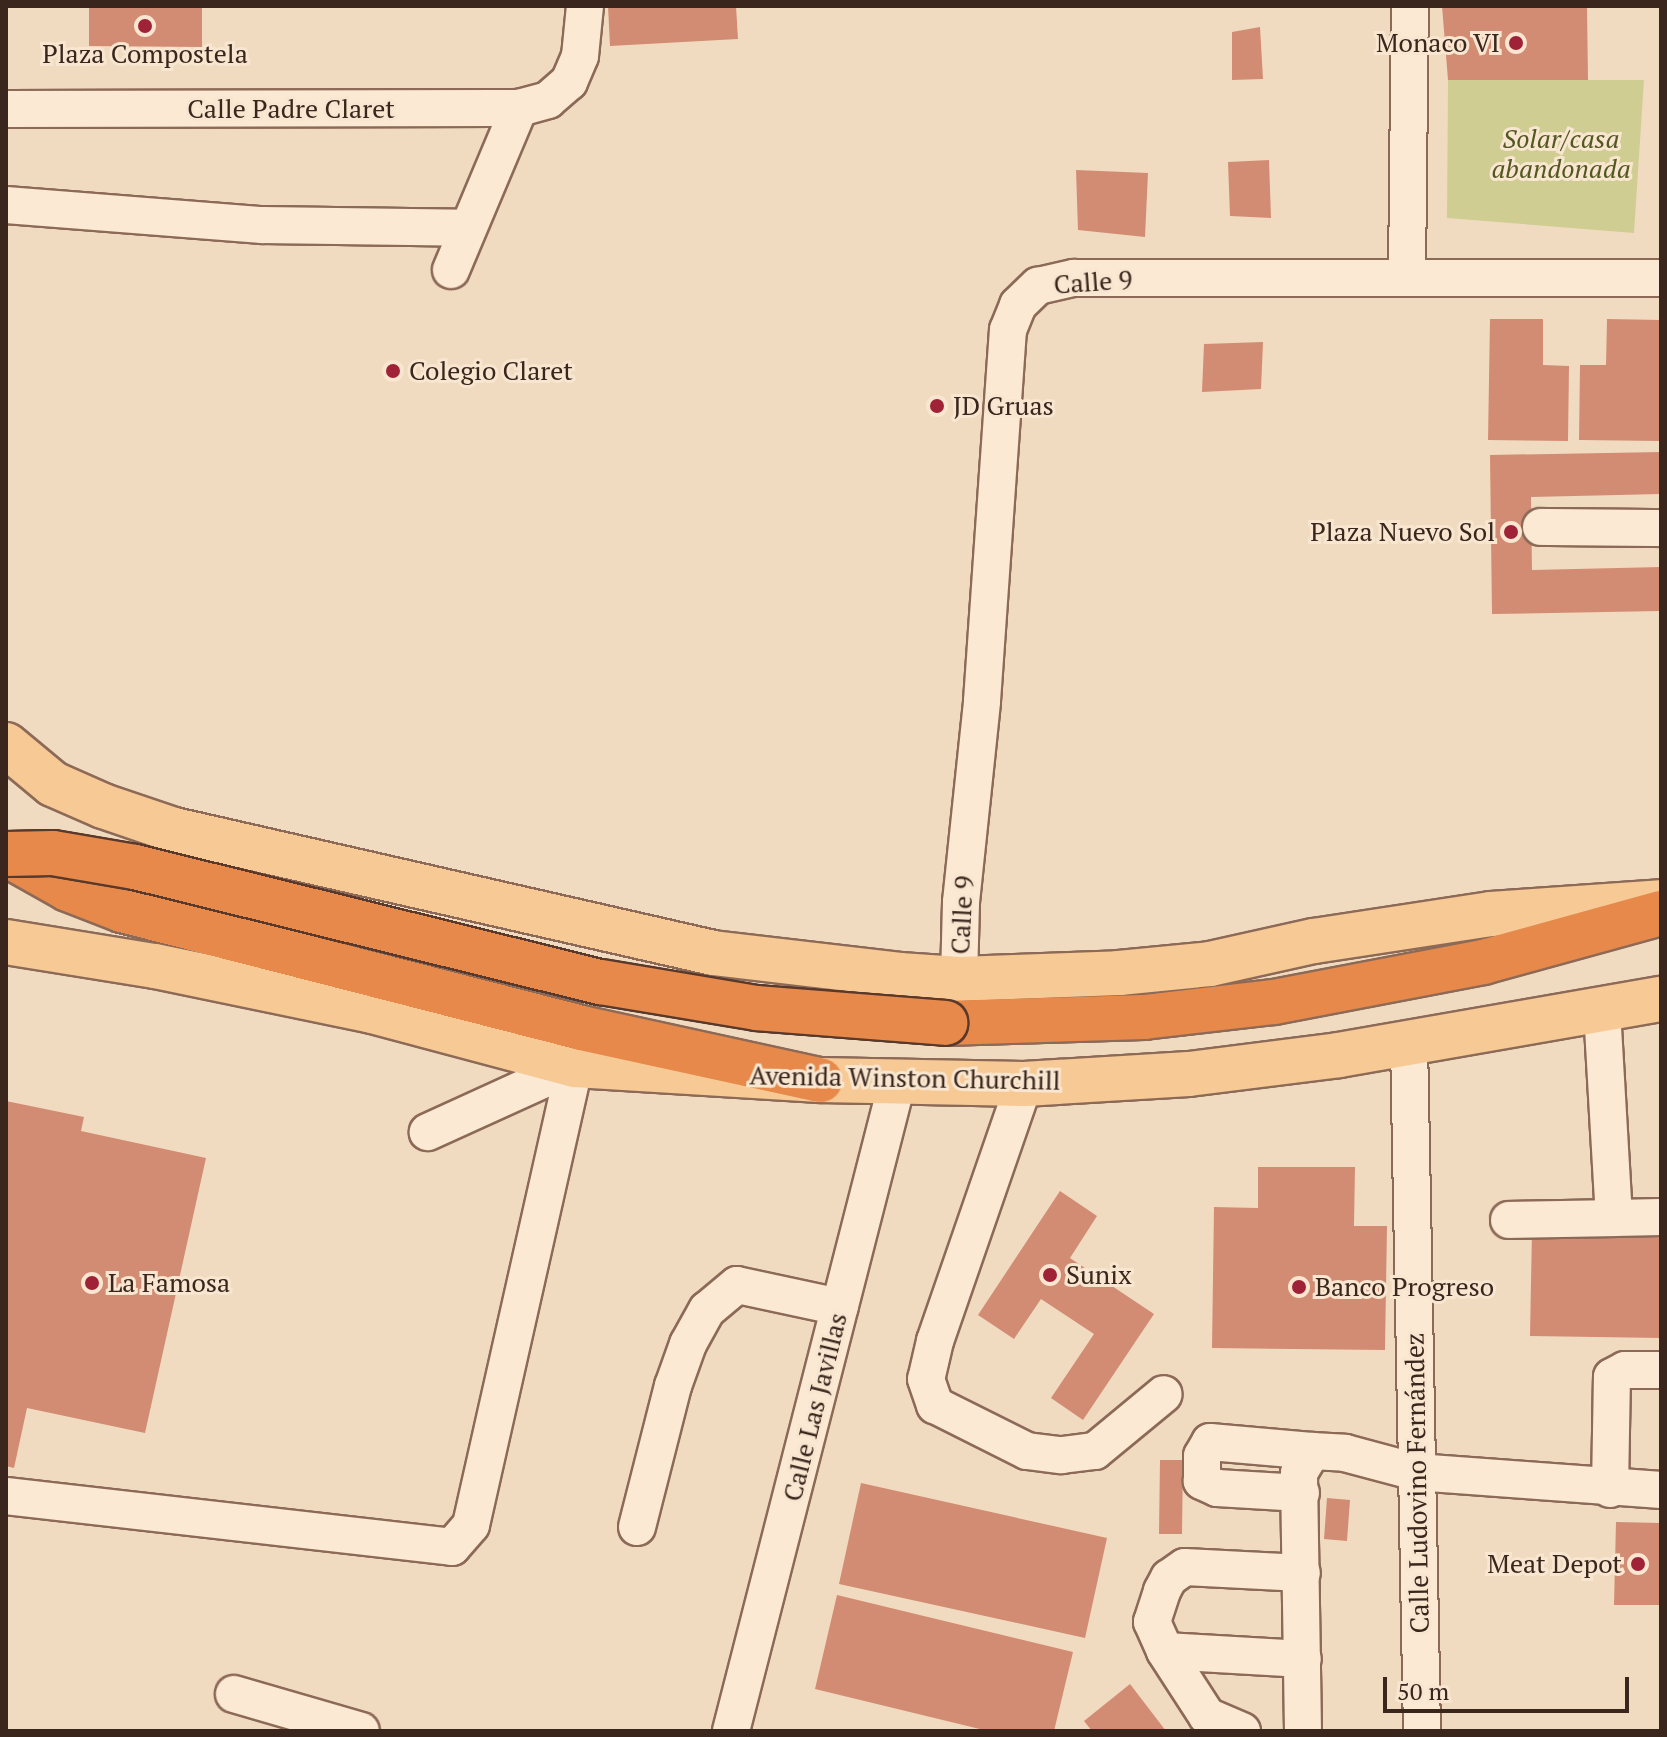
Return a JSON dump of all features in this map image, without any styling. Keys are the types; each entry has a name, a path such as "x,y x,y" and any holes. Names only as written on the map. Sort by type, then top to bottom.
{"highway":[{"path":"6,854 53,853 135,867 601,982 756,1008 945,1023 1144,1017 1274,1002 1483,962 1661,913"},
{"path":"6,854 68,889 122,910 581,1028 820,1080"}],"main road":[{"path":"6,745 23,777 174,830 713,953 780,963 959,979 1119,973 1210,964 1314,941 1491,914 1661,902"},
{"name":"Avenida Winston Churchill","path":"6,942 155,966 372,1011 575,1065 897,1083 1024,1084 1189,1074 1409,1043 1661,999"}],"street":[{"name":"Calle Padre Claret","path":"6,109 519,108 548,100 569,82 580,56 585,6"},
{"path":"1407,277 1410,6"},
{"path":"451,270 466,228 519,108"},
{"path":"6,205 262,225 466,228"},
{"name":"Calle 9","path":"959,979 961,902 982,701 1008,330 1018,305 1038,286 1074,278 1661,278"},
{"path":"1541,527 1661,528"},
{"path":"1602,1010 1614,1218"},
{"name":"Calle Ludovino Fernández","path":"1409,1043 1422,1731"},
{"path":"428,1132 575,1065"},
{"path":"6,1496 452,1547 471,1525 575,1065"},
{"name":"Calle Las Javillas","path":"731,1731 897,1083"},
{"path":"1024,1084 935,1341 926,1379 935,1405 1027,1451 1062,1455 1095,1451 1164,1394"},
{"path":"1509,1220 1661,1217"},
{"path":"637,1527 673,1386 688,1344 707,1310 737,1285 840,1307"},
{"path":"1610,1489 1612,1377 1625,1370 1661,1370"},
{"path":"1301,1493 1217,1488 1202,1481 1202,1456 1210,1442 1345,1453 1416,1472 1610,1489 1661,1490"},
{"path":"1303,1731 1299,1473 1312,1451"},
{"path":"1242,1731 1207,1716 1165,1651 1152,1622 1169,1578 1185,1567 1302,1573"},
{"path":"1165,1651 1303,1659"},
{"path":"234,1694 361,1731"}],"green space":[{"name":"Solar/casa abandonada","path":"1448,80 1644,80 1634,233 1447,218"}],"building":[{"name":"Plaza Compostela","path":"89,6 202,6 202,47 89,46"},
{"path":"608,6 736,6 738,39 610,46"},
{"name":"Monaco VI","path":"1442,6 1587,6 1588,80 1448,80"},
{"path":"1260,27 1263,79 1232,80 1232,32"},
{"path":"1269,160 1271,218 1230,216 1228,162"},
{"path":"1076,170 1148,173 1145,237 1078,230"},
{"path":"1490,319 1543,319 1543,365 1569,366 1568,441 1488,440"},
{"path":"1607,319 1661,320 1660,441 1579,440 1580,365 1606,365"},
{"path":"1263,342 1261,389 1202,392 1204,344"},
{"name":"Plaza Nuevo Sol","path":"1661,452 1661,494 1531,497 1532,570 1661,567 1661,611 1492,614 1490,455"},
{"name":"La Famosa","path":"6,1101 84,1117 81,1131 206,1158 145,1433 27,1408 14,1468 6,1466"},
{"name":"Banco Progreso","path":"1258,1167 1355,1167 1354,1226 1387,1226 1385,1350 1212,1348 1214,1207 1258,1208"},
{"name":"Sunix","path":"1060,1191 1097,1216 1070,1258 1154,1314 1083,1420 1051,1398 1094,1334 1041,1299 1014,1339 978,1315"},
{"path":"1532,1230 1661,1231 1661,1338 1530,1336"},
{"path":"1160,1460 1183,1460 1182,1534 1159,1534"},
{"path":"861,1483 1107,1538 1085,1638 839,1584"},
{"path":"1327,1498 1350,1500 1347,1541 1324,1539"},
{"name":"Meat Depot","path":"1616,1522 1661,1523 1661,1605 1614,1605"},
{"path":"837,1595 1073,1652 1054,1731 988,1731 815,1689"},
{"path":"1130,1684 1166,1731 1092,1731 1084,1721"}],"place":[{"name":"Plaza Compostela","path":"145,26"},
{"name":"Monaco VI","path":"1516,43"},
{"name":"Colegio Claret","path":"393,371"},
{"name":"JD Gruas","path":"937,406"},
{"name":"Plaza Nuevo Sol","path":"1511,532"},
{"name":"Sunix","path":"1050,1275"},
{"name":"La Famosa","path":"92,1283"},
{"name":"Banco Progreso","path":"1299,1287"},
{"name":"Meat Depot","path":"1638,1564"}]}
